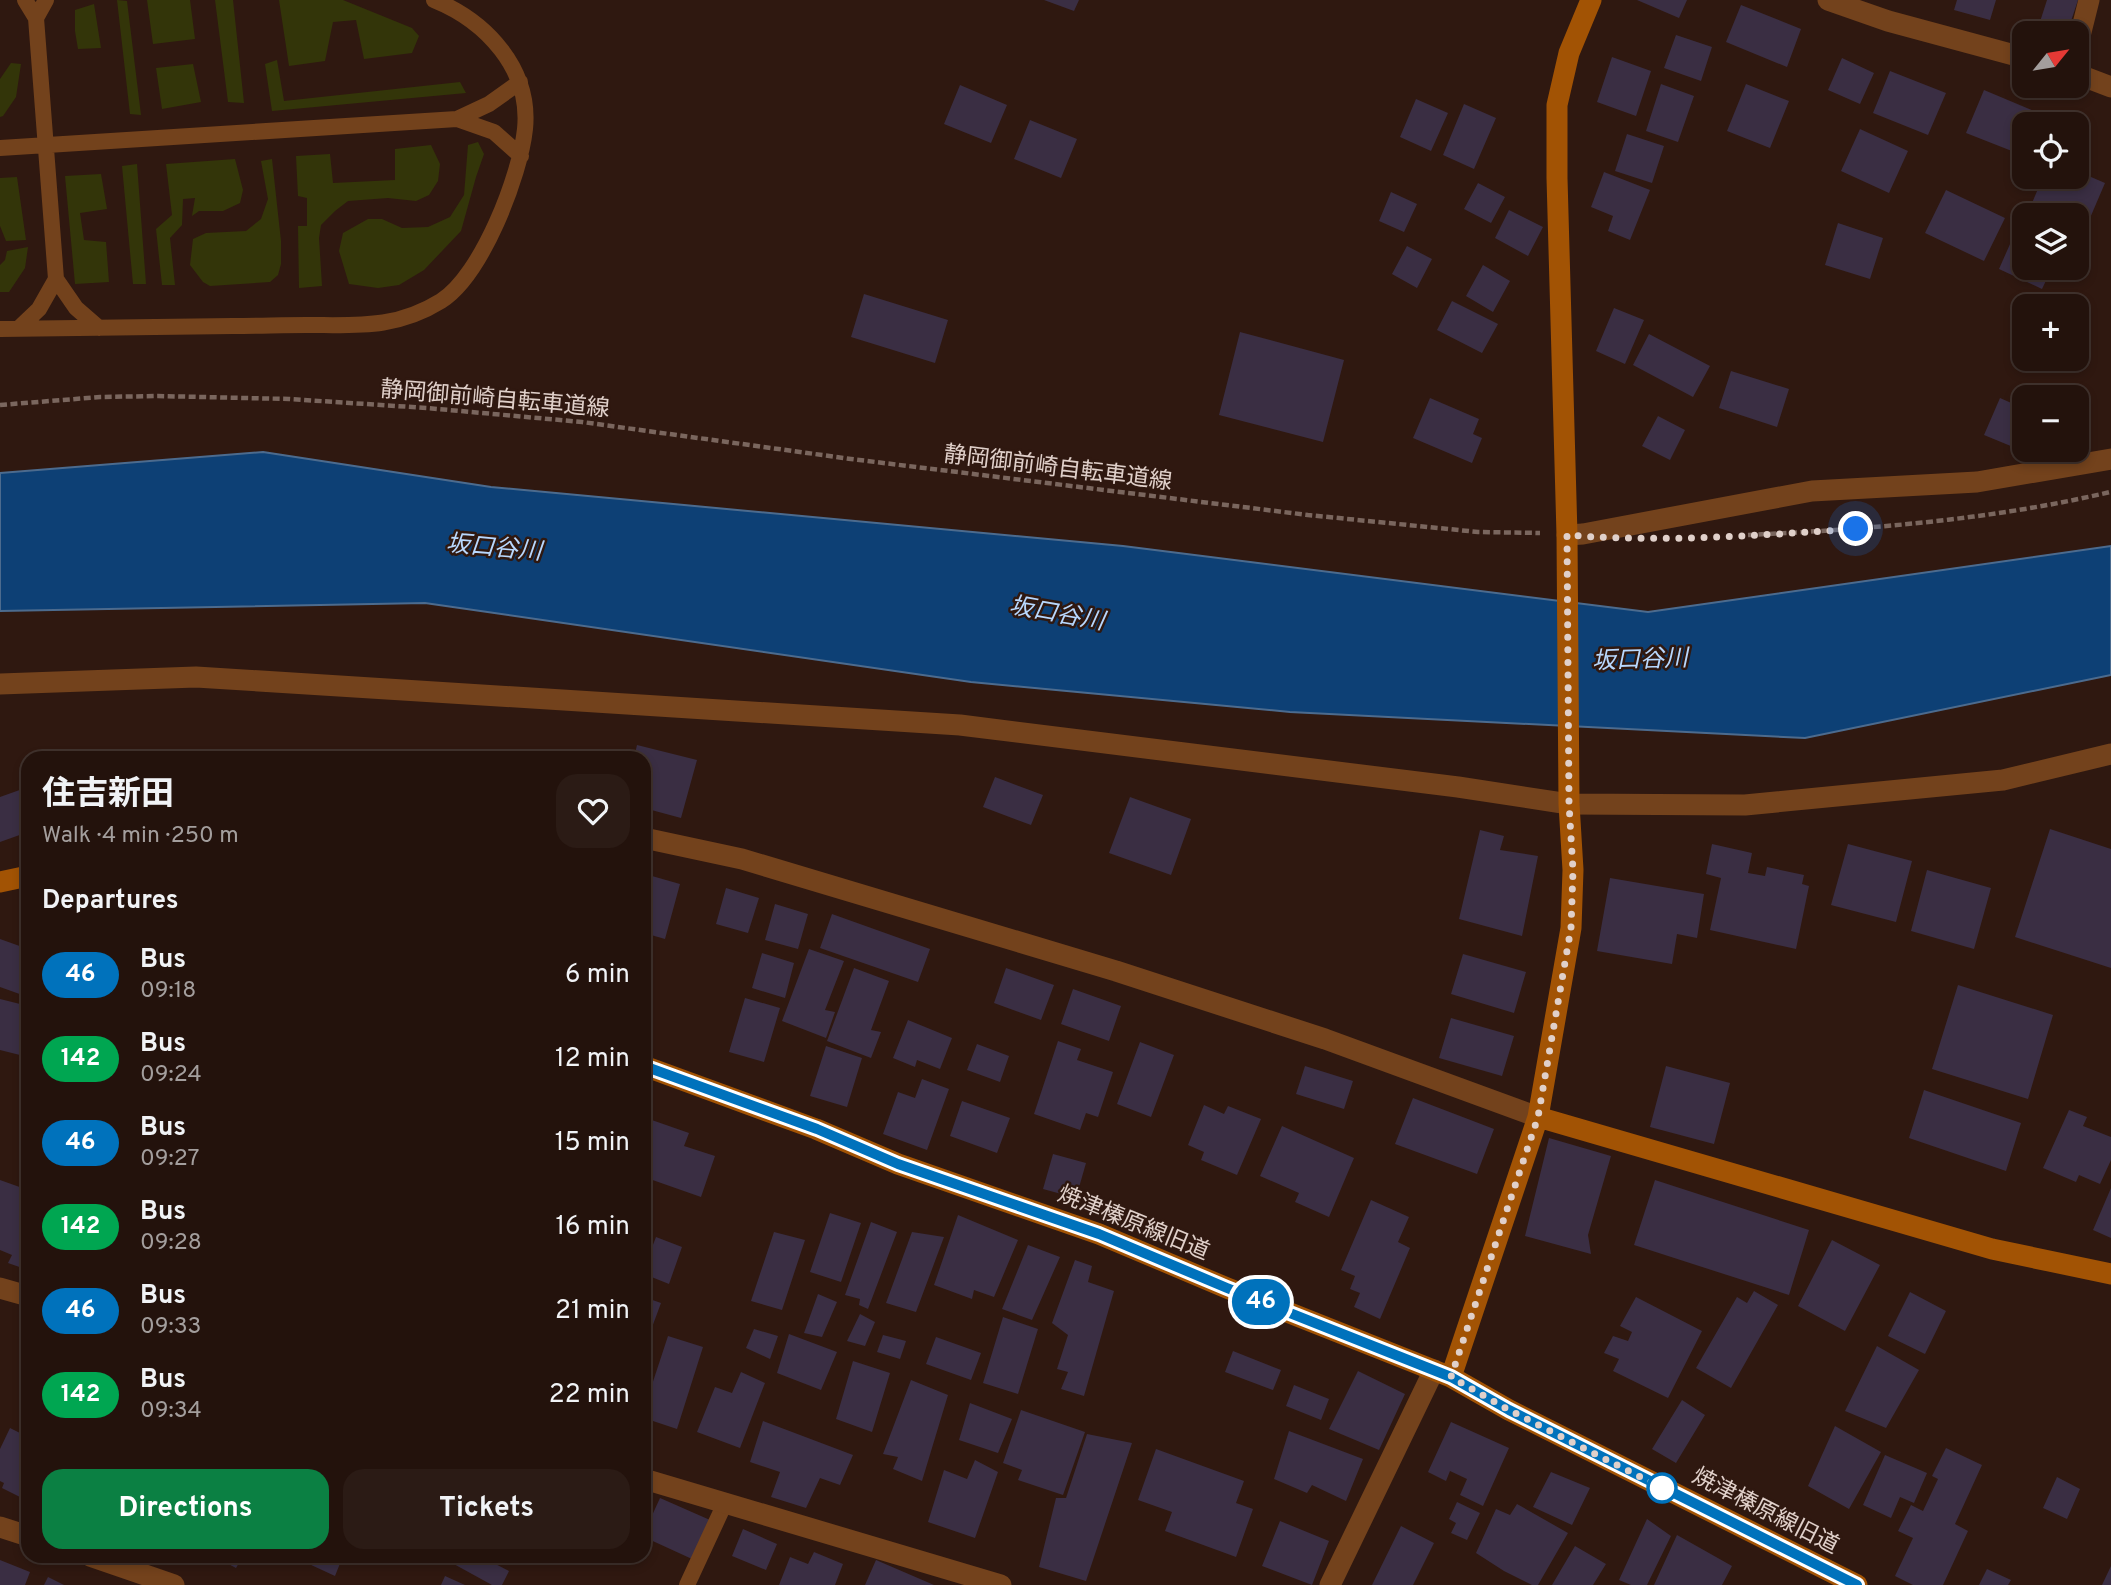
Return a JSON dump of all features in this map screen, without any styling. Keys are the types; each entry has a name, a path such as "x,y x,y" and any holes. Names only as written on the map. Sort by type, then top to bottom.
{"street":[{"path":"1330,1585 1443,1374 1538,1117 1571,928 1573,870 1569,804 1567,543 1557,105 1569,52 1591,0"},
{"path":"1828,0 1888,21 2012,54"},
{"path":"2084,21 2089,0"},
{"path":"2090,79 2111,87"},
{"path":"1567,543 1583,534 1812,491 1977,482 2111,459"},
{"path":"0,684 196,677 960,725 1423,782 1569,804 1759,804 2003,780 2111,754"},
{"path":"651,840 742,859 1116,971 1325,1039 1538,1117 1992,1249 2111,1274"},
{"path":"0,882 21,878"},
{"name":"焼津榛原線旧道","path":"651,1069 817,1129 898,1164 1099,1234 1443,1374 1857,1585"},
{"path":"0,1288 21,1294"},
{"path":"651,1481 1000,1585"},
{"path":"0,1527 21,1534"},
{"path":"110,1563 174,1585"}],"lane":[{"path":"25,0 36,18 56,279 76,308 99,328"},
{"path":"36,18 46,0"},
{"path":"0,329 365,326 403,319 444,299 472,269 491,234 520,156 525,110 520,82 509,60 492,38 455,9 434,0"},
{"path":"0,148 457,119 489,104 520,82"},
{"path":"457,119 494,132 520,156"},
{"path":"18,329 39,309 56,279"},
{"path":"687,1585 725,1503"}],"path":[{"name":"静岡御前崎自転車道線","path":"0,405 100,397 158,396 289,399 427,408 582,422 851,459 1308,515 1567,543"},
{"path":"1744,535 1898,526 1952,520 2038,507 2111,491"}],"shaded area":[{"path":"117,0 127,1 141,115 130,114"},
{"path":"147,0 190,0 195,39 153,44"},
{"path":"215,0 233,0 244,103 228,102"},
{"path":"279,0 343,0 412,28 419,36 412,53 364,59 356,20 333,22 325,61 289,66"},
{"path":"94,4 101,48 78,49 75,10"},
{"path":"277,60 284,101 460,82 466,93 272,111 265,64"},
{"path":"11,63 21,64 16,97 0,117 0,79"},
{"path":"193,64 201,102 162,109 156,68"},
{"path":"478,142 484,154 461,231 424,270 399,285 378,288 349,284 339,251 343,233 368,219 382,219 402,228 428,227 450,217 464,195 468,145"},
{"path":"431,145 440,164 438,181 429,195 416,201 388,198 348,201 321,225 319,238 322,286 299,288 298,226 307,226 307,198 298,196 296,156 330,154 333,183 395,180 395,149"},
{"path":"235,159 243,190 240,203 223,211 199,211 192,216 195,198 183,199 182,225 170,238 175,285 162,285 156,229 172,215 166,164"},
{"path":"272,159 281,241 278,275 270,282 210,286 203,282 190,265 193,239 206,233 246,231 261,219 268,199 261,161"},
{"path":"137,164 146,284 133,284 122,166"},
{"path":"101,174 107,209 80,213 84,240 106,242 109,282 75,284 65,176"},
{"path":"17,177 26,240 6,241 0,226 0,178"},
{"path":"28,247 25,268 9,292 0,292 0,265 5,260 7,251"}],"water":[{"name":"坂口谷川","path":"263,452 491,487 1123,546 1648,612 2111,546 2111,675 1805,738 1290,712 971,682 425,603 0,611 0,473"}],"building":[{"path":"1044,0 1079,0 1074,11"},
{"path":"1637,0 1687,0 1679,18"},
{"path":"1957,0 1996,0 1990,20 1954,10"},
{"path":"2047,0 2078,0 2071,21 2040,21"},
{"path":"1741,5 1801,29 1787,67 1726,42"},
{"path":"1676,35 1712,47 1701,81 1664,68"},
{"path":"1612,57 1651,71 1636,116 1597,102"},
{"path":"1842,58 1874,73 1860,104 1828,90"},
{"path":"1890,71 1946,93 1928,135 1873,113"},
{"path":"1661,84 1694,96 1678,142 1646,131"},
{"path":"1746,84 1789,101 1770,148 1727,131"},
{"path":"960,85 1007,105 991,143 944,124"},
{"path":"1984,90 2037,112 2012,112 2012,151 1966,133"},
{"path":"1416,99 1448,113 1431,151 1400,137"},
{"path":"1464,104 1496,118 1474,169 1443,155"},
{"path":"1030,120 1077,139 1061,178 1014,159"},
{"path":"1860,129 1908,151 1889,193 1841,171"},
{"path":"1627,134 1664,146 1652,183 1615,171"},
{"path":"1604,172 1650,190 1630,240 1608,231 1613,216 1591,207"},
{"path":"2089,176 2105,183 2089,220 2089,203 2032,203 2038,189 2089,189"},
{"path":"1478,183 1505,197 1491,223 1464,209"},
{"path":"1946,190 2005,218 1984,261 1925,233"},
{"path":"1391,192 1417,204 1404,232 1379,221"},
{"path":"1509,210 1543,227 1528,256 1495,238"},
{"path":"1838,223 1883,238 1870,279 1825,265"},
{"path":"2012,240 2012,275 1999,269"},
{"path":"1407,246 1432,259 1417,288 1392,274"},
{"path":"1483,265 1510,281 1493,312 1466,296"},
{"path":"2023,280 2046,280 2042,289"},
{"path":"864,294 948,320 935,363 851,337"},
{"path":"1452,301 1498,324 1482,353 1437,330"},
{"path":"1614,308 1644,320 1625,364 1596,351"},
{"path":"1240,332 1344,360 1323,442 1219,415"},
{"path":"1649,334 1710,366 1693,397 1633,365"},
{"path":"1731,371 1789,389 1777,427 1719,408"},
{"path":"1430,398 1479,419 1473,434 1482,438 1472,463 1413,438"},
{"path":"2000,398 2012,403 2012,447 1984,435"},
{"path":"1658,416 1685,430 1670,460 1642,446"},
{"path":"637,745 697,760 681,818 651,810 651,751 636,751"},
{"path":"995,777 1043,795 1031,825 983,807"},
{"path":"21,790 21,834 0,842 0,797"},
{"path":"1130,797 1191,819 1171,875 1109,853"},
{"path":"2050,829 2111,849 2111,968 2015,937"},
{"path":"1480,830 1504,836 1500,850 1538,856 1522,936 1459,919"},
{"path":"1712,844 1752,853 1748,873 1765,876 1767,867 1804,875 1802,884 1809,886 1796,949 1710,930 1721,878 1706,874"},
{"path":"1848,844 1912,861 1896,922 1831,905"},
{"path":"1927,870 1991,888 1974,949 1911,931"},
{"path":"651,876 680,884 665,939 651,935"},
{"path":"1610,878 1704,894 1697,938 1677,934 1672,964 1597,951"},
{"path":"726,888 759,898 748,933 716,924"},
{"path":"775,904 808,914 798,949 765,940"},
{"path":"832,914 930,949 918,982 820,948"},
{"path":"0,939 21,946 21,994 0,987"},
{"path":"809,949 844,961 825,1010 835,1012 826,1038 782,1021"},
{"path":"762,953 794,963 785,998 752,988"},
{"path":"1463,954 1526,972 1514,1013 1451,994"},
{"path":"854,968 889,981 871,1030 881,1032 871,1058 827,1041"},
{"path":"1006,968 1054,985 1041,1020 994,1003"},
{"path":"1958,985 2053,1015 2028,1099 1932,1069"},
{"path":"1073,989 1121,1006 1109,1041 1061,1024"},
{"path":"745,998 780,1008 764,1062 729,1052"},
{"path":"0,999 21,1004 21,1055 0,1050"},
{"path":"1451,1018 1514,1036 1502,1076 1439,1058"},
{"path":"908,1020 952,1038 940,1069 917,1060 915,1067 893,1058"},
{"path":"1058,1041 1081,1049 1077,1060 1113,1072 1098,1117 1086,1113 1080,1130 1034,1114"},
{"path":"1140,1042 1174,1055 1151,1117 1117,1104"},
{"path":"977,1044 1009,1056 1000,1082 967,1070"},
{"path":"826,1046 862,1058 847,1107 810,1096"},
{"path":"1305,1066 1353,1081 1344,1109 1296,1094"},
{"path":"1666,1066 1730,1083 1714,1144 1650,1127"},
{"path":"922,1079 949,1089 927,1150 883,1134 898,1092 915,1098"},
{"path":"1924,1090 2021,1123 2006,1171 1909,1138"},
{"path":"1413,1098 1494,1129 1477,1174 1395,1144"},
{"path":"962,1101 1010,1118 997,1153 950,1136"},
{"path":"1204,1105 1224,1114 1228,1106 1261,1119 1237,1175 1201,1160 1204,1152 1188,1145"},
{"path":"2069,1110 2087,1117 2083,1126 2111,1137 2111,1160 2100,1184 2079,1175 2076,1182 2043,1168"},
{"path":"651,1120 689,1133 684,1146 715,1156 701,1197 651,1179"},
{"path":"1282,1126 1354,1158 1329,1217 1295,1202 1299,1193 1260,1176"},
{"path":"1549,1138 1611,1156 1588,1235 1591,1254 1525,1236"},
{"path":"1053,1154 1086,1163 1076,1198 1043,1189"},
{"path":"0,1180 21,1188 21,1268 8,1263 12,1255 0,1250"},
{"path":"1655,1180 1809,1230 1789,1295 1634,1245"},
{"path":"2111,1188 2111,1238 2093,1230"},
{"path":"1371,1200 1409,1217 1398,1242 1410,1248 1380,1319 1354,1307 1360,1293 1350,1289 1355,1276 1341,1270"},
{"path":"830,1213 861,1223 841,1282 810,1272"},
{"path":"958,1215 1018,1240 994,1297 974,1290 972,1299 934,1285"},
{"path":"871,1222 897,1232 868,1309 859,1305 860,1299 845,1295"},
{"path":"774,1232 805,1240 782,1310 751,1301"},
{"path":"912,1232 944,1237 916,1312 886,1303"},
{"path":"656,1237 682,1247 669,1284 651,1277 651,1250"},
{"path":"1832,1240 1880,1265 1845,1331 1798,1306"},
{"path":"1028,1245 1060,1257 1032,1320 1002,1309"},
{"path":"1075,1260 1092,1266 1088,1282 1114,1291 1084,1396 1061,1389 1068,1372 1057,1369 1068,1335 1052,1323"},
{"path":"1754,1291 1778,1305 1731,1388 1696,1368 1737,1297 1747,1303"},
{"path":"1910,1292 1946,1311 1925,1354 1888,1336"},
{"path":"818,1294 837,1302 822,1337 804,1333"},
{"path":"1636,1297 1702,1331 1668,1398 1613,1371 1619,1359 1604,1353 1613,1336 1628,1341 1632,1332 1620,1326"},
{"path":"651,1299 661,1303 651,1330"},
{"path":"860,1314 875,1322 865,1346 847,1341"},
{"path":"1003,1317 1038,1329 1018,1394 983,1383"},
{"path":"754,1329 778,1336 770,1359 746,1348"},
{"path":"789,1334 837,1352 821,1390 777,1373"},
{"path":"883,1335 906,1341 900,1359 877,1352"},
{"path":"668,1336 703,1347 677,1429 651,1420 651,1388"},
{"path":"936,1337 981,1353 971,1380 926,1364"},
{"path":"1877,1346 1919,1370 1886,1428 1845,1411"},
{"path":"1233,1351 1281,1370 1273,1390 1225,1372"},
{"path":"853,1361 890,1373 872,1432 836,1419"},
{"path":"1358,1371 1405,1394 1379,1450 1329,1429"},
{"path":"741,1372 765,1383 740,1448 697,1432 715,1387 732,1393"},
{"path":"911,1380 948,1395 922,1481 893,1469 898,1457 883,1454"},
{"path":"1294,1385 1329,1399 1321,1420 1286,1406"},
{"path":"1682,1400 1705,1415 1676,1463 1652,1449"},
{"path":"970,1403 1012,1419 998,1453 959,1440"},
{"path":"1021,1410 1085,1432 1063,1495 1018,1480 1022,1470 1003,1463"},
{"path":"763,1421 853,1455 840,1485 820,1478 806,1508 771,1497 780,1472 750,1462"},
{"path":"1451,1422 1509,1448 1483,1506 1460,1495 1467,1479 1450,1471 1446,1481 1428,1472"},
{"path":"1835,1426 1881,1452 1849,1509 1808,1486"},
{"path":"10,1428 21,1434 21,1498 2,1488 4,1483 0,1481 0,1449"},
{"path":"1289,1431 1363,1459 1346,1501 1312,1485 1307,1493 1274,1479"},
{"path":"1087,1434 1132,1443 1086,1581 1039,1567 1056,1498 1066,1498"},
{"path":"1946,1448 1982,1465 1955,1524 1968,1531 1943,1585 1913,1585 1895,1576 1913,1538 1898,1531 1911,1505 1923,1511 1938,1479 1932,1476"},
{"path":"1156,1449 1244,1481 1236,1503 1253,1509 1236,1557 1165,1531 1172,1512 1138,1500"},
{"path":"1885,1455 1927,1473 1914,1503 1900,1497 1891,1518 1863,1505"},
{"path":"975,1460 998,1472 975,1538 928,1522 944,1470 967,1479"},
{"path":"1551,1472 1590,1488 1572,1525 1533,1507"},
{"path":"2057,1477 2080,1489 2067,1519 2043,1508"},
{"path":"660,1498 710,1520 692,1559 651,1540 651,1518"},
{"path":"1457,1502 1480,1513 1467,1540 1451,1533 1456,1523 1449,1519"},
{"path":"1517,1504 1568,1533 1538,1585 1532,1585 1504,1571 1476,1553 1496,1509 1510,1515"},
{"path":"1647,1519 1671,1536 1647,1585 1631,1585 1619,1580"},
{"path":"1280,1521 1329,1541 1312,1585 1262,1566"},
{"path":"1401,1526 1434,1543 1413,1585 1372,1585"},
{"path":"743,1529 777,1544 766,1570 732,1556"},
{"path":"1677,1535 1732,1566 1722,1585 1654,1585"},
{"path":"1575,1546 1606,1564 1593,1585 1552,1585"},
{"path":"814,1552 843,1564 835,1585 779,1585 790,1557 808,1564"},
{"path":"0,1560 30,1572 25,1585 0,1585"},
{"path":"876,1560 934,1585 865,1585"},
{"path":"226,1563 239,1563 236,1568"},
{"path":"310,1563 340,1563 335,1576"},
{"path":"452,1563 494,1563 509,1571 502,1585 492,1585"},
{"path":"2111,1566 2111,1585 2102,1585"},
{"path":"1987,1569 2011,1580 2008,1585 1979,1585"},
{"path":"445,1576 465,1585 441,1585"},
{"path":"48,1577 64,1585 44,1585"}],"bus line":[{"name":"46","path":"651,1069 817,1129 898,1164 1099,1234 1451,1377 1509,1410 1857,1585"}],"route":[{"path":"1662,1488 1509,1410 1451,1377 1538,1117 1571,928 1573,870 1569,804 1567,535 1707,537 1856,529"}]}
